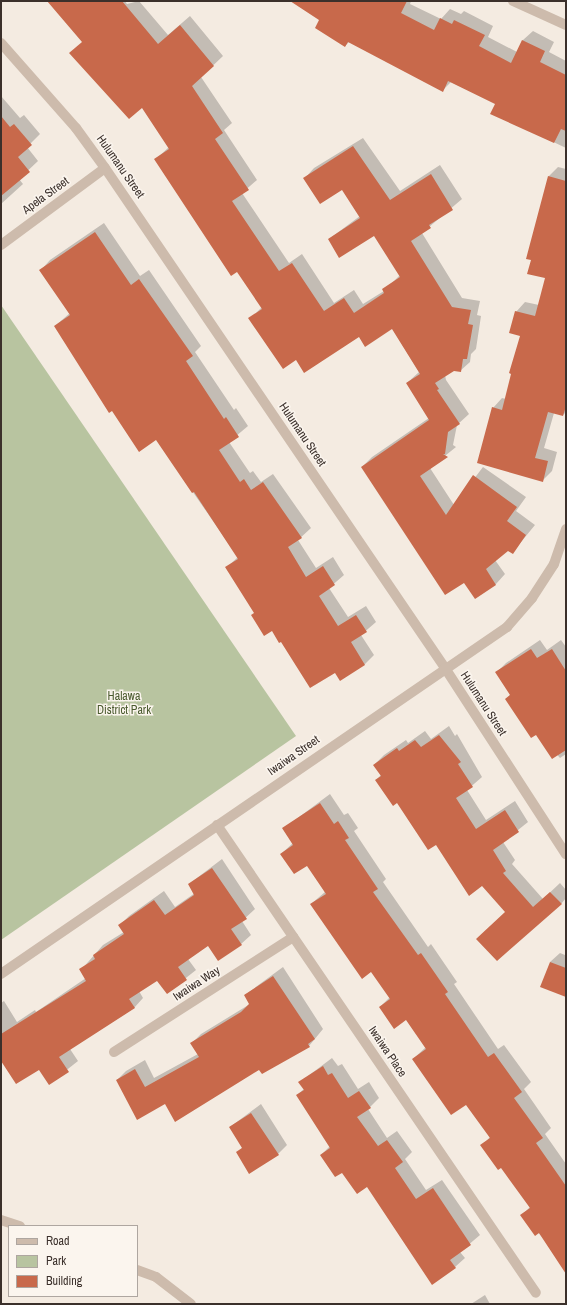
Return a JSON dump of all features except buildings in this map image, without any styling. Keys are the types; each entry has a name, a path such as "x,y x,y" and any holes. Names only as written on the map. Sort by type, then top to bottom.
{"street":[{"path":"513,1 566,25"},
{"name":"Hulumanu Street","path":"1,43 76,128 105,168 445,668 566,854"},
{"name":"Apela Street","path":"1,245 105,168"},
{"name":"Iwaiwa Street","path":"1,974 445,668 507,627 532,598 554,564 566,530"},
{"name":"Iwaiwa Place","path":"217,825 536,1293"},
{"name":"Iwaiwa Way","path":"114,1052 293,937"},
{"path":"1,1220 17,1225"},
{"path":"138,1270 156,1277 191,1304"}],"green space":[{"name":"Halawa District Park","path":"1,305 296,736 1,940"}]}
